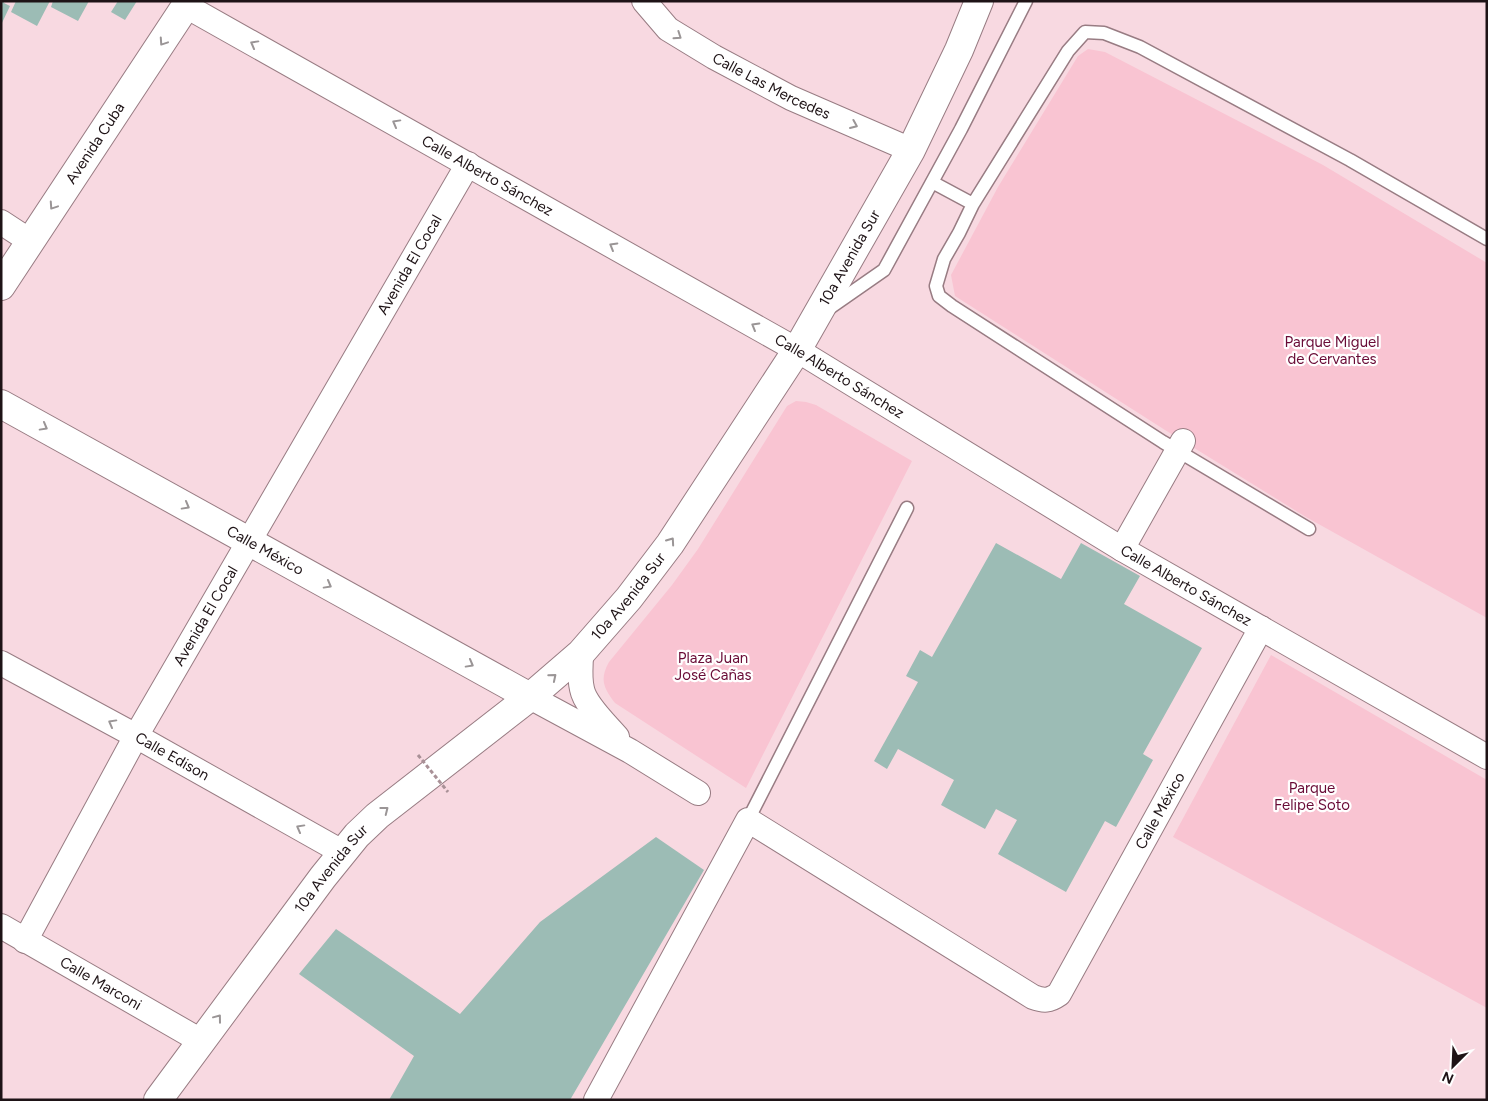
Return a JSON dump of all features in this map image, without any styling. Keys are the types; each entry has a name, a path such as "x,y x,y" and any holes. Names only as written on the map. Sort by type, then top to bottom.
{"main road":[{"name":"10a Avenida Sur","path":"158,1100 342,852 357,835 377,816 530,697 582,653 629,598 670,544 797,350 912,150 959,50 979,1"},
{"name":"Avenida Cuba","path":"1,286 188,4"},
{"name":"Calle México","path":"1,404 530,697"}],"street":[{"name":"Calle Las Mercedes","path":"644,1 668,28 714,57 791,98 912,150"},
{"name":"Calle Alberto Sánchez","path":"188,4 797,350 1122,548 1487,758"},
{"name":"Avenida El Cocal","path":"25,940 136,736 468,164"},
{"path":"1,222 30,241"},
{"path":"1122,548 1180,445"},
{"name":"Calle México","path":"748,820 1033,997 1043,1001 1051,1000 1059,994 1260,628"},
{"path":"582,653 580,672 582,691 594,712 630,751"},
{"name":"Calle Edison","path":"1,663 136,736 342,852"},
{"path":"530,697 630,751 698,793"},
{"path":"596,1100 748,820"},
{"name":"Calle Marconi","path":"1,926 201,1041"}],"lane":[{"path":"816,318 884,270 961,129 1026,1"},
{"path":"1309,528 1180,445 952,306 939,296 936,286 944,259 973,204 1068,51 1085,32 1104,33 1140,47 1342,155 1487,239"},
{"path":"932,182 973,204"},
{"path":"748,820 907,508"}],"path":[{"path":"418,755 448,792"}],"green space":[{"name":"Parque Miguel de Cervantes","path":"1088,49 1105,52 1323,165 1487,263 1487,618 1306,517 1165,430 955,296 951,275 998,187 1078,56"},
{"name":"Plaza Juan José Cañas","path":"796,401 816,405 912,461 746,788 615,703 604,684 604,674 609,662 672,585 698,549 787,406"},
{"name":"Parque Felipe Soto","path":"1271,655 1487,780 1487,1008 1173,837"}],"building":[{"path":"1,1 10,6 1,25"},
{"path":"16,1 50,1 37,26 11,12"},
{"path":"53,1 89,1 78,21 51,7"},
{"path":"118,1 137,1 125,20 111,12"},
{"path":"996,543 1061,579 1081,543 1140,576 1124,604 1202,648 1143,754 1153,760 1116,827 1105,821 1066,892 998,854 1017,820 996,809 985,829 941,805 954,780 898,749 887,769 874,761 918,682 906,676 920,650 932,657"},
{"path":"656,837 704,870 570,1100 389,1100 414,1056 299,974 336,929 460,1014 540,922"}]}
